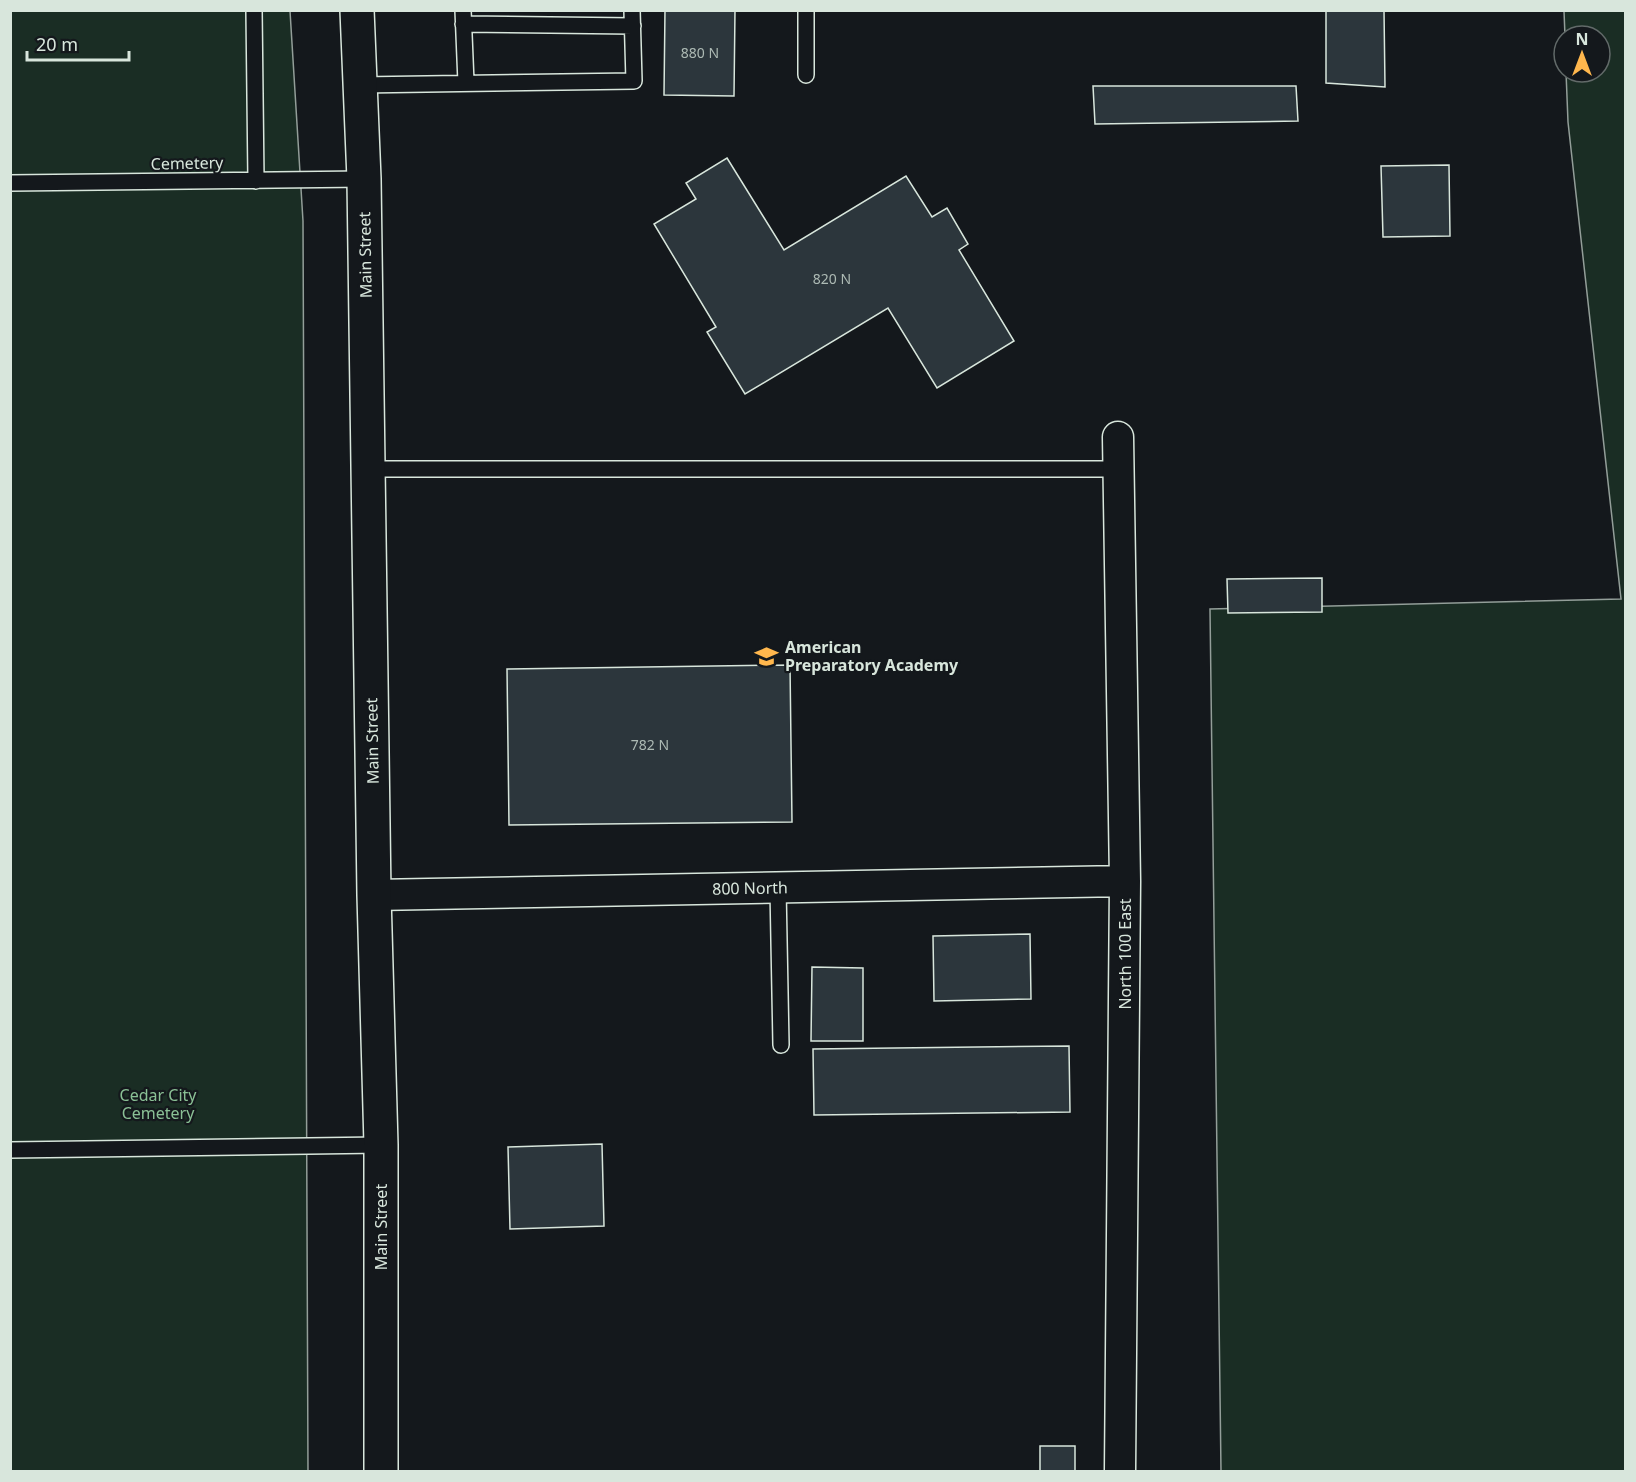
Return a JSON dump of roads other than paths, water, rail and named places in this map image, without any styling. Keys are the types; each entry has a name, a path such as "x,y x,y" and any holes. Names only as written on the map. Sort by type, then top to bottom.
{"main road":[{"name":"Main Street","path":"357,10 364,179 374,895 381,1145 381,1472"}],"street":[{"name":"North 100 East","path":"1118,437 1125,881 1120,1472"},
{"name":"800 North","path":"374,895 1125,881"}],"lane":[{"path":"254,10 256,180"},
{"path":"806,10 806,75"},
{"path":"360,85 634,81 633,18 463,17 466,83"},
{"name":"Cemetery","path":"10,183 364,179"},
{"path":"368,469 1118,469"},
{"path":"778,888 781,1045"},
{"path":"10,1150 381,1145"}],"place":[{"name":"American Preparatory Academy","path":"767,656"}],"park label":[{"name":"Cedar City Cemetery","path":"158,1104"}]}
